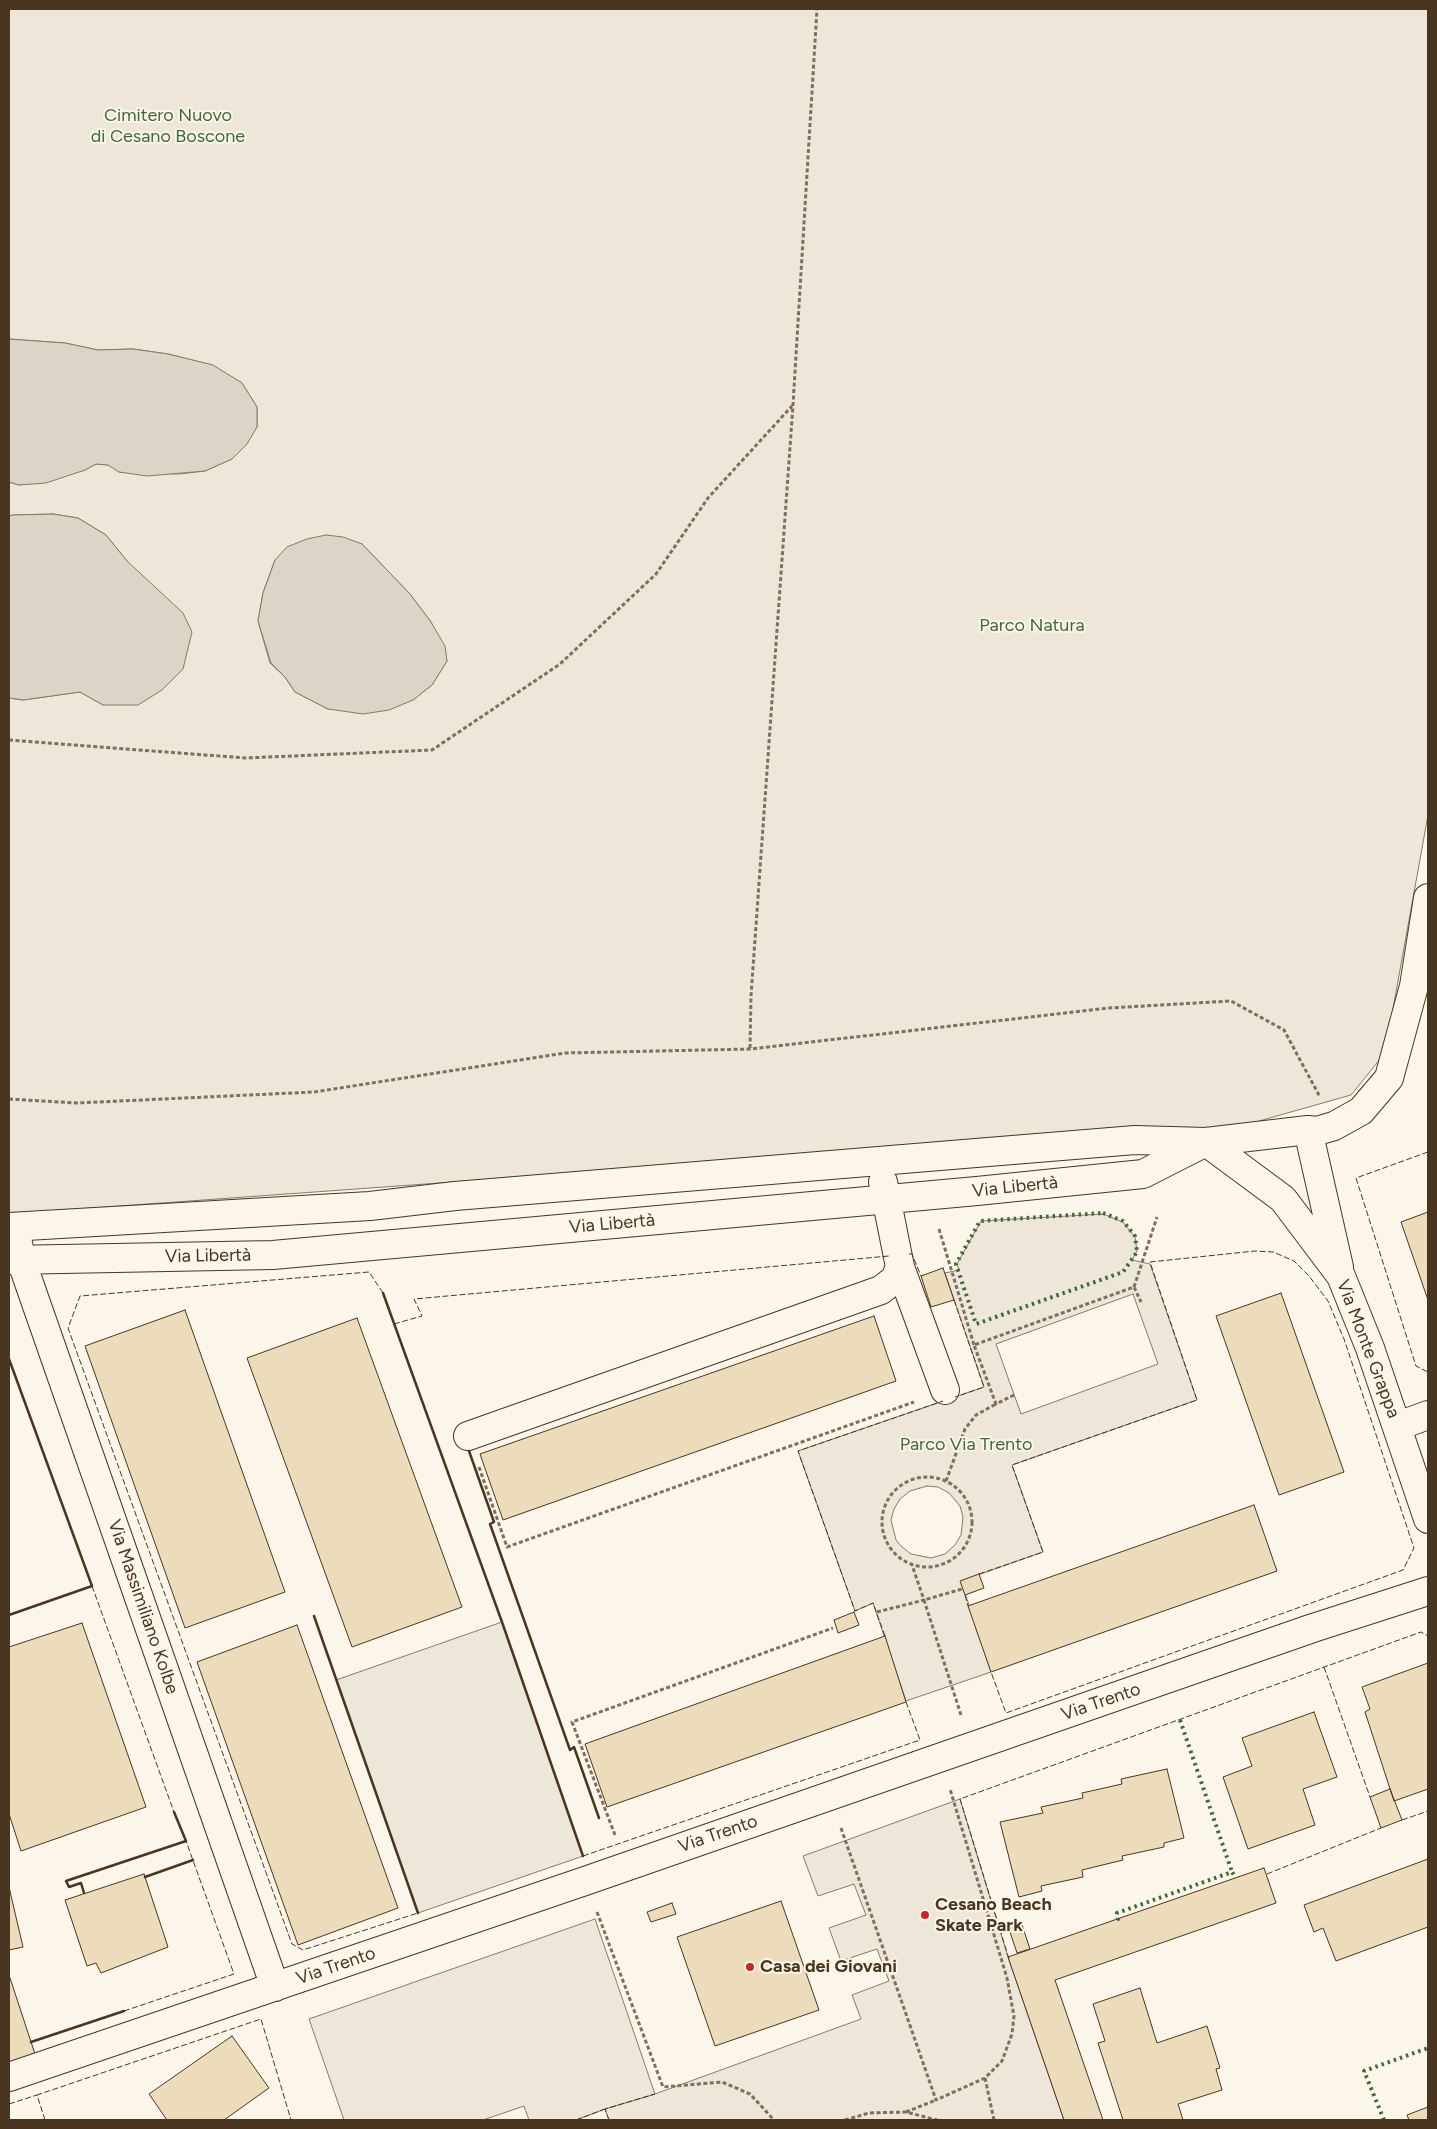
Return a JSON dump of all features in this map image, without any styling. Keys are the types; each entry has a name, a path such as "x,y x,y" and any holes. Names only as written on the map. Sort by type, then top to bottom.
{"street":[{"name":"Via Libertà","path":"12,1227 370,1206 455,1196 1134,1140 1206,1142 1308,1130 1317,1131 1334,1126 1361,1111 1389,1078 1414,986 1428,898"},
{"path":"1308,1130 1340,1276"},
{"name":"Via Libertà","path":"15,1260 273,1255 1143,1174 1206,1142"},
{"name":"Via Monte Grappa","path":"1206,1142 1283,1199 1340,1276 1370,1348 1428,1519"},
{"path":"879,1161 900,1267 945,1390"},
{"name":"Via Massimiliano Kolbe","path":"12,1227 15,1260 275,1987"},
{"path":"468,1436 881,1290 895,1279 900,1267"},
{"path":"1398,1426 1428,1415"},
{"name":"Via Trento","path":"9,2077 585,1881 1314,1628 1428,1591"}],"path":[{"path":"750,1049 751,996 793,405 817,9"},
{"path":"9,740 245,758 432,750 560,664 656,574 708,498 793,405"},
{"path":"9,1099 77,1103 314,1092 565,1053 750,1049 1110,1008 1231,1001 1284,1030 1311,1080"},
{"path":"929,1194 974,1345 996,1404"},
{"path":"1141,1302 1134,1287 1157,1216"},
{"path":"974,1345 1134,1287"},
{"path":"468,1436 507,1547 945,1390"},
{"path":"946,1481 965,1429 976,1415 1014,1395"},
{"path":"933,1477 946,1481 961,1492 967,1502 972,1522 969,1536 962,1550 951,1560 938,1566 922,1566 901,1559 891,1549 884,1537 881,1523 883,1509 889,1497 899,1486 911,1479 933,1477"},
{"path":"912,1564 971,1746"},
{"path":"877,1612 962,1589"},
{"path":"626,1866 572,1722 833,1628"},
{"path":"906,2112 985,2078 1002,2061 1012,2034 1014,2016 1007,1978 940,1757"},
{"path":"829,1796 936,2100"},
{"path":"585,1881 663,2087 722,2082 750,2094 774,2120"},
{"path":"985,2078 994,2120"},
{"path":"845,2120 869,2113 906,2112 938,2120"}],"green space":[{"name":"Parco Natura","path":"9,9 1428,9 1428,815 1385,1053 1351,1095 1245,1125 9,1214 9,698 23,700 80,692 103,705 127,561 106,535 78,518 53,514 9,516 9,482 19,485 68,475 85,470 96,464 109,465 119,472 179,474 205,471 232,459 257,427 257,407 242,383 212,365 168,354 133,349 98,350 65,343 9,339","holes":["362,544 410,594 431,622 447,661 432,685 413,700 328,709 295,692 285,677 270,663 258,621 263,593 275,560"]},
{"name":"Parco Via Trento","path":"1103,1214 1123,1222 1135,1237 1137,1251 1132,1260 1150,1264 1197,1400 1012,1465 1043,1552 961,1581 991,1672 906,1701 873,1603 855,1611 798,1451 984,1387 945,1273 959,1270 957,1264 981,1221","holes":["1133,1294 1158,1364 1021,1414 996,1344","927,1486 938,1487 949,1493 960,1506 963,1517 961,1535 955,1545 945,1554 931,1558 911,1554 902,1547 896,1540 891,1520 894,1509 900,1499 910,1491"]},
{"path":"960,1799 1008,1957 1064,2120 609,2120 605,2109 655,2094 861,2019 852,1995 889,1981 877,1949 841,1961 829,1928 866,1915 854,1884 818,1896 803,1856"}],"shaded area":[{"path":"9,339 65,343 98,350 133,349 168,354 213,365 242,383 257,407 257,427 247,444 232,459 205,471 147,476 119,472 108,465 96,464 85,470 46,483 19,485 9,482"},
{"path":"53,514 78,518 106,535 127,561 183,613 192,632 183,669 162,690 138,705 103,705 80,692 23,700 9,698 9,516"},
{"path":"326,535 343,537 362,544 410,594 431,622 445,646 447,661 432,685 413,700 389,710 363,714 328,709 295,692 285,677 271,663 258,621 263,593 275,560 287,547 307,539"},
{"path":"502,1622 583,1856 418,1913 336,1680"},
{"path":"595,1919 655,2094 576,2120 529,2120 524,2106 483,2120 344,2120 309,2019"}],"building":[{"path":"1428,1212 1428,1300 1401,1222"},
{"path":"943,1268 954,1300 931,1307 921,1276"},
{"path":"1281,1293 1344,1472 1279,1495 1216,1316"},
{"path":"185,1310 285,1592 185,1628 85,1346"},
{"path":"874,1316 896,1381 503,1520 480,1454"},
{"path":"357,1318 462,1607 352,1647 247,1358"},
{"path":"1254,1505 1277,1571 991,1672 968,1606"},
{"path":"979,1574 984,1588 965,1595 960,1581"},
{"path":"854,1612 859,1625 838,1633 834,1620"},
{"path":"82,1623 146,1807 21,1851 9,1814 9,1647"},
{"path":"297,1625 398,1908 298,1945 197,1662"},
{"path":"885,1636 906,1702 607,1807 585,1744"},
{"path":"1428,1663 1428,1789 1394,1801 1365,1712 1370,1709 1362,1687"},
{"path":"1314,1712 1337,1777 1303,1789 1315,1825 1248,1849 1223,1777 1252,1766 1242,1738"},
{"path":"1167,1769 1184,1838 1164,1843 1164,1847 1122,1856 1123,1860 1082,1870 1083,1877 1041,1886 1042,1891 1019,1897 1000,1822 1043,1813 1041,1807 1083,1798 1082,1793 1122,1784 1121,1779"},
{"path":"1390,1789 1402,1820 1381,1828 1370,1797"},
{"path":"1428,1859 1428,1927 1336,1961 1323,1928 1314,1932 1304,1905"},
{"path":"1264,1868 1276,1903 1055,1980 1103,2120 1064,2120 1008,1957"},
{"path":"144,1874 168,1947 101,1973 96,1963 87,1966 65,1900"},
{"path":"9,1887 23,1947 9,1950"},
{"path":"781,1901 819,2010 715,2046 677,1937"},
{"path":"672,1903 676,1914 651,1922 647,1912"},
{"path":"1022,1925 1030,1949 1017,1953 1009,1929"},
{"path":"9,1975 36,2057 9,2066"},
{"path":"1140,1988 1157,2043 1207,2026 1220,2068 1216,2069 1222,2090 1178,2104 1183,2120 1123,2120 1098,2043 1105,2041 1093,2004"},
{"path":"232,2036 269,2088 224,2120 167,2120 149,2094"},
{"path":"1428,2107 1428,2120 1409,2120 1407,2115"}],"hedge":[{"path":"1103,1213 1123,1221 1135,1236 1137,1252 1123,1272 976,1324 956,1264 980,1221 1103,1213"},
{"path":"1180,1720 1232,1872"},
{"path":"1117,1920 1117,1913 1232,1872 1236,1878"},
{"path":"1384,2120 1364,2071 1428,2048"}],"fence":[{"path":"1428,1152 1356,1178 1416,1366 1428,1372"},
{"path":"979,1574 1043,1552 1012,1465 1197,1400 1150,1262 1255,1251 1273,1252 1294,1261 1309,1276 1328,1301 1344,1339 1414,1548 1403,1570 1006,1713 991,1672"},
{"path":"909,1254 912,1254 921,1276"},
{"path":"394,1324 422,1316 414,1299 889,1256"},
{"path":"383,1293 369,1272 80,1296 68,1328 292,1944 303,1950 418,1913"},
{"path":"954,1300 984,1387 955,1397"},
{"path":"885,1636 873,1603 855,1611 798,1451 943,1401"},
{"path":"92,1586 174,1812"},
{"path":"965,1595 968,1606"},
{"path":"1009,1959 960,1799 1421,1632 1428,1636"},
{"path":"1324,1667 1370,1797"},
{"path":"583,1856 920,1740 906,1702"},
{"path":"1402,1820 1428,1811"},
{"path":"1267,1874 1381,1828"},
{"path":"124,2011 234,1974 186,1841"},
{"path":"45,2120 37,2095 261,2019 291,2120"},
{"path":"609,2120 605,2109 655,2094"},
{"path":"9,2104 37,2095"},
{"path":"576,2120 605,2109 606,2111"}],"wall":[{"path":"383,1293 502,1622 583,1856"},
{"path":"9,1359 92,1586 9,1615"},
{"path":"469,1451 494,1522 490,1524 570,1750 574,1747 599,1818"},
{"path":"314,1616 418,1913"},
{"path":"84,1893 81,1883 69,1887 66,1881 186,1841 174,1812"},
{"path":"145,1877 193,1860"},
{"path":"31,2042 124,2011"}],"place":[{"name":"Cesano Beach Skate Park","path":"925,1915"},
{"name":"Casa dei Giovani","path":"750,1967"}],"park label":[{"name":"Cimitero Nuovo di Cesano Boscone","path":"168,126"}]}
